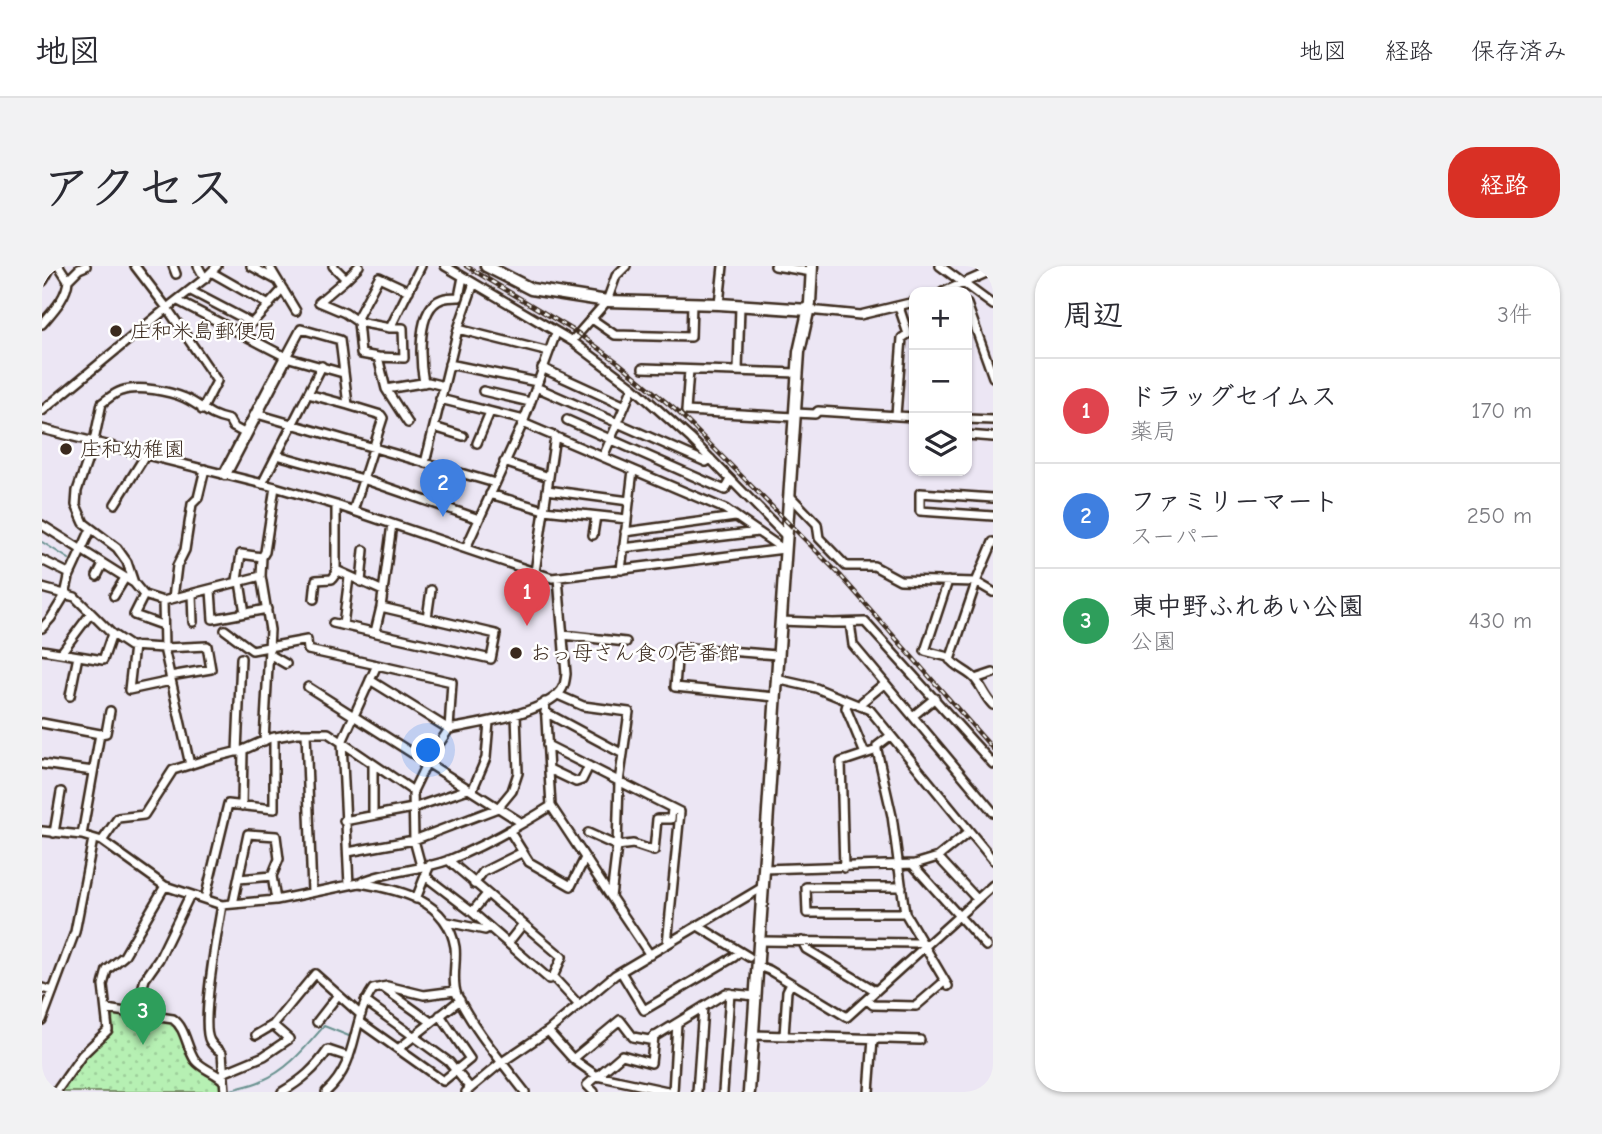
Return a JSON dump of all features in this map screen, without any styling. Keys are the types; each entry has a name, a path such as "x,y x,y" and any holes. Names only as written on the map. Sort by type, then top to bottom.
{"street":[{"path":"42,280 50,266"},
{"path":"42,324 68,287 68,280 60,266"},
{"path":"68,280 86,266"},
{"path":"135,266 217,381 202,410"},
{"path":"198,266 205,279"},
{"path":"251,266 279,282"},
{"path":"269,266 296,311"},
{"path":"334,266 346,279"},
{"path":"359,266 319,302 357,321 402,328 404,358 361,354 357,321 379,278 409,291"},
{"path":"390,328 421,266"},
{"path":"445,266 572,341 633,387 663,411 785,535"},
{"path":"486,266 531,289 607,302 719,304 860,316 909,304"},
{"path":"572,341 607,302 616,276 626,266"},
{"path":"719,304 723,266"},
{"path":"749,1092 797,373 812,269 775,266"},
{"path":"940,266 962,287 993,270"},
{"path":"42,411 191,291 214,269 269,305"},
{"path":"424,383 420,362 420,338 430,312 438,301 459,297 463,277"},
{"path":"425,463 458,329 474,283"},
{"path":"191,291 252,323 283,289"},
{"path":"972,293 993,306"},
{"path":"178,301 286,357 343,373"},
{"path":"592,319 615,335 691,337 692,303"},
{"path":"738,371 740,306"},
{"path":"896,415 902,338 908,334 900,307"},
{"path":"972,318 993,377"},
{"path":"225,474 301,329 340,340 348,405"},
{"path":"458,329 549,352"},
{"path":"466,548 523,421 556,332"},
{"path":"378,357 386,389 408,423"},
{"path":"449,364 536,385 706,462 711,459"},
{"path":"262,484 322,366"},
{"path":"542,368 625,406"},
{"path":"643,368 797,373"},
{"path":"689,370 686,411 794,415 815,414 818,411 909,416"},
{"path":"386,389 424,383 444,386"},
{"path":"603,457 633,387"},
{"path":"134,583 127,562 117,548 84,523 78,512 77,491 94,441 102,403 118,391 132,389 179,396 213,416 229,420 233,427 246,434"},
{"path":"483,391 530,402"},
{"path":"308,394 381,415 383,418 353,511"},
{"path":"440,399 523,421 725,509 784,549"},
{"path":"477,443 490,412"},
{"path":"257,414 495,484"},
{"path":"972,419 993,420"},
{"path":"567,420 725,490 732,480"},
{"path":"433,427 463,436"},
{"path":"42,429 275,487 552,578 784,549"},
{"path":"972,435 993,437"},
{"path":"535,572 555,436"},
{"path":"277,455 363,479 479,519"},
{"path":"115,504 145,456"},
{"path":"505,462 549,477"},
{"path":"173,598 177,566 186,550 192,504 198,498 205,469"},
{"path":"621,570 633,470"},
{"path":"264,741 270,630 261,576 275,487"},
{"path":"547,490 629,502"},
{"path":"993,498 920,493 920,511 993,516"},
{"path":"490,494 544,510 627,519"},
{"path":"789,495 817,524 819,538 845,566 874,566 900,580 976,583 993,592"},
{"path":"962,513 963,496"},
{"path":"336,505 336,570 383,591"},
{"path":"593,535 596,516"},
{"path":"625,532 736,516"},
{"path":"375,632 392,524"},
{"path":"42,525 134,583 145,596 163,600 261,576"},
{"path":"42,628 65,595 70,574 91,529"},
{"path":"623,548 759,532"},
{"path":"950,660 993,542"},
{"path":"361,582 364,550"},
{"path":"245,613 240,582 237,580 240,554 262,557"},
{"path":"42,561 70,574"},
{"path":"97,576 103,564"},
{"path":"314,599 316,580 332,579 338,571"},
{"path":"343,625 349,577"},
{"path":"114,596 125,578"},
{"path":"370,680 449,729 516,714 558,695 564,686 566,674 558,578"},
{"path":"948,581 925,651 948,657 975,679 984,696 993,705"},
{"path":"42,588 75,597 112,634 130,646 134,646 164,648 208,646 211,669 129,690 134,646"},
{"path":"211,590 213,620 267,609"},
{"path":"427,618 431,590"},
{"path":"192,594 193,622"},
{"path":"145,596 134,615 162,625"},
{"path":"163,600 164,648 190,765"},
{"path":"333,624 491,659 496,634 381,607"},
{"path":"61,653 91,613"},
{"path":"780,621 865,622 993,764"},
{"path":"849,623 853,645 993,812"},
{"path":"225,630 252,650 269,650 307,640 308,650 452,682 449,729 427,762 414,791 414,840 421,866"},
{"path":"42,650 103,660 112,634"},
{"path":"563,635 626,642"},
{"path":"775,697 676,687 678,647 778,654"},
{"path":"269,650 286,664"},
{"path":"70,696 78,656"},
{"path":"241,658 242,806"},
{"path":"349,885 342,742 377,665"},
{"path":"975,679 993,673"},
{"path":"776,679 816,688 870,710 993,860"},
{"path":"860,706 885,683"},
{"path":"307,688 522,823"},
{"path":"558,695 583,706 629,712 619,782 617,846 611,897"},
{"path":"913,716 935,698"},
{"path":"848,701 846,708 865,754"},
{"path":"544,702 551,806 650,955"},
{"path":"42,724 106,733 110,711"},
{"path":"545,712 623,754"},
{"path":"348,852 414,840 498,808 512,791 518,773 516,714"},
{"path":"344,821 413,808 470,790 486,758 489,722"},
{"path":"306,733 312,891"},
{"path":"102,841 118,818 144,815 173,770 240,751 274,737 328,733 414,791"},
{"path":"82,835 100,734"},
{"path":"867,1000 873,1005 916,1006 947,984 905,913 900,866 877,750 877,746 891,736"},
{"path":"205,899 228,804 274,809 274,737"},
{"path":"547,745 680,813 667,944"},
{"path":"844,868 841,762 877,750"},
{"path":"42,764 93,771"},
{"path":"373,765 373,815"},
{"path":"549,769 576,782 582,780 589,766"},
{"path":"54,832 61,792"},
{"path":"42,831 82,835 102,841 165,886 222,905 248,905 359,883 375,876 448,860 551,806"},
{"path":"588,833 617,846 633,844 654,851 657,819 671,818 672,808"},
{"path":"509,830 529,862 571,886 585,858"},
{"path":"764,869 913,864 938,857 969,832"},
{"path":"233,904 247,834 276,836 279,859 272,876 276,900"},
{"path":"42,1020 75,932 93,839"},
{"path":"474,884 483,872 523,852"},
{"path":"938,857 977,899"},
{"path":"448,860 562,957 553,976"},
{"path":"913,864 986,946"},
{"path":"416,899 430,865"},
{"path":"239,879 272,876"},
{"path":"425,876 549,978 553,976"},
{"path":"359,883 416,899 434,907 447,922 455,947 455,991 473,1022 525,1092"},
{"path":"758,966 769,970 845,1017 850,1016 923,944 993,885"},
{"path":"56,1092 82,1055 108,1030 103,985 107,970 124,956 165,886"},
{"path":"365,1001 449,1062 468,1090 502,1062 548,1031 621,972 763,887"},
{"path":"902,887 806,887 807,913 905,913"},
{"path":"472,912 487,894"},
{"path":"148,1015 143,986 145,979 159,959 190,895"},
{"path":"222,905 212,955 206,1017 209,1040 222,1053 225,1092"},
{"path":"447,922 485,930 489,928"},
{"path":"508,943 523,924"},
{"path":"698,926 750,957"},
{"path":"760,941 923,944"},
{"path":"802,941 806,948 876,991"},
{"path":"621,972 644,1010 739,952"},
{"path":"256,1035 272,1026 315,974 361,1019 443,1081 470,1059 440,1015"},
{"path":"553,976 579,1005"},
{"path":"784,1036 787,991 791,983"},
{"path":"326,1092 340,1079 365,1001 373,989 387,986 424,995 455,991"},
{"path":"382,987 431,1022"},
{"path":"42,988 53,991"},
{"path":"573,1059 620,1020 633,1037 649,1040 726,993 755,996"},
{"path":"723,1092 730,993"},
{"path":"317,1022 338,995"},
{"path":"398,1049 460,1000"},
{"path":"697,1092 703,1007"},
{"path":"106,1009 173,1019 179,1023 195,1059 223,1077"},
{"path":"548,1031 573,1059 597,1076 672,1092 677,1023"},
{"path":"223,1077 264,1056 289,1039 272,1026"},
{"path":"752,1035 919,1040"},
{"path":"594,1092 587,1085 622,1055 651,1063 654,1036"},
{"path":"869,1092 873,1039"},
{"path":"282,1092 316,1069 328,1050 349,1057"}],"green space":[{"path":"112,1013 179,1023 195,1066 223,1081 224,1092 60,1092 85,1059 113,1031"}],"waterway":[{"path":"42,542 69,559"},
{"path":"228,1091 257,1083 280,1071 296,1058 324,1026 349,1036"}],"railway":[{"path":"466,266 578,333 678,412 840,575 993,749"}],"place":[{"name":"庄和米島郵便局","path":"116,331"},
{"name":"庄和幼稚園","path":"66,449"},
{"name":"ファミリーマート","path":"443,517"},
{"name":"ドラッグセイムス","path":"527,626"},
{"name":"おっ母さん食の壱番館","path":"516,653"},
{"name":"東中野ふれあい公園","path":"143,1045"}]}
